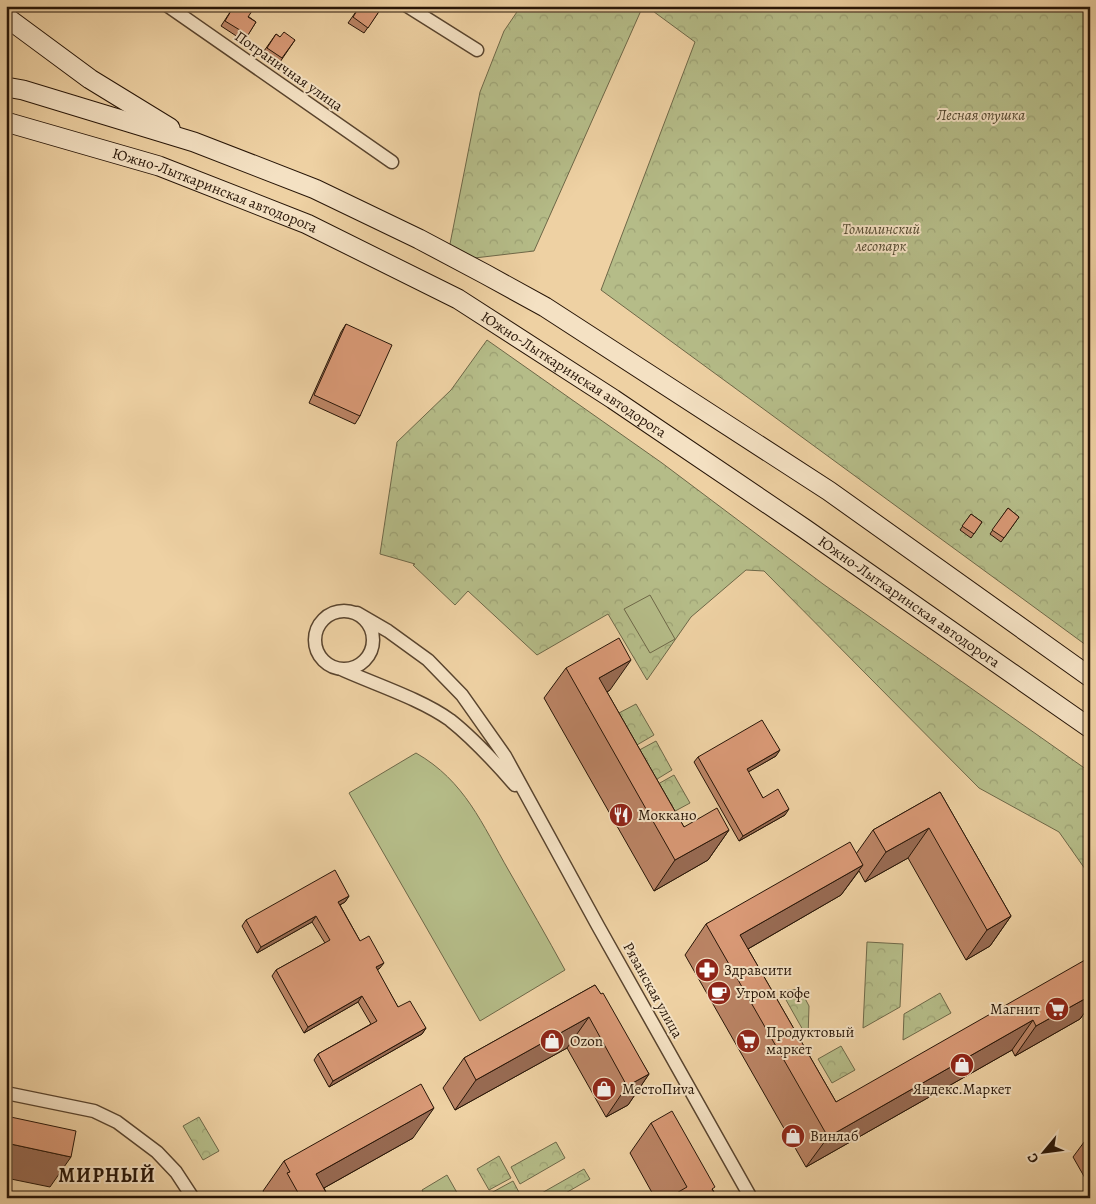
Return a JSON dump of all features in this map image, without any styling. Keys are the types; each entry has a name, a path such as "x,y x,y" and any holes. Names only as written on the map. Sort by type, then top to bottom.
{"main road":[{"path":"6,17 90,79 194,142"},
{"path":"6,87 23,90 194,142 315,189 419,239 545,307 829,492 1090,677"},
{"name":"Южно-Лыткаринская автодорога","path":"6,122 159,166 206,184 307,224 458,299 612,399 805,529 1090,728"}],"street":[{"name":"Пограничная улица","path":"168,6 392,162"},
{"path":"407,6 477,50"},
{"path":"347,610 357,613 365,619 371,628 373,644 366,660 352,668 341,669 327,663 318,652 315,642 316,632 320,623 328,616 337,611 347,610"},
{"name":"Рязанская улица","path":"357,613 388,631 428,660 462,695 505,756 751,1198"},
{"name":"Рязанская улица","path":"341,669 412,699 448,719 485,751 527,798"},
{"path":"6,1093 94,1111 117,1122 157,1152 176,1172 193,1198"}],"green space":[{"path":"521,6 643,6 534,251 466,259 449,249 480,92 504,31"},
{"name":"Томилинский лесопарк","path":"646,6 1090,6 1090,648 601,290 695,42"},
{"path":"487,340 662,463 823,584 1090,772 1090,876 1059,832 979,788 764,571 746,570 691,617 647,680 608,614 537,655 468,591 455,605 413,565 415,564 380,554 397,442 451,390"},
{"path":"650,595 675,639 650,653 624,609"},
{"path":"636,704 654,735 630,749 617,714"},
{"path":"656,741 672,770 649,784 632,754"},
{"path":"416,753 433,764 447,777 471,805 565,970 480,1021 349,793"},
{"path":"674,775 690,803 666,816 651,788"},
{"path":"867,942 903,944 900,1007 863,1028"},
{"path":"800,989 809,1006 808,1039 781,991"},
{"path":"940,993 951,1013 903,1040 904,1014"},
{"path":"841,1046 855,1070 832,1083 818,1059"},
{"path":"199,1117 219,1151 203,1160 183,1126"},
{"path":"556,1142 565,1158 520,1184 511,1167"},
{"path":"499,1156 511,1178 489,1190 477,1169"},
{"path":"584,1169 590,1179 557,1198 533,1198"},
{"path":"447,1175 460,1198 426,1198 422,1190"},
{"path":"513,1181 522,1198 493,1198 491,1193"}],"building":[{"path":"234,6 251,6 254,8 248,17 256,22 248,35 225,21"},
{"path":"360,6 374,6 380,10 368,28 353,17"},
{"path":"284,32 295,40 282,58 267,48 276,34 280,37"},
{"path":"346,324 392,345 360,416 314,395"},
{"path":"1008,508 1019,517 1004,538 992,530"},
{"path":"971,514 982,522 974,534 962,526"},
{"path":"619,638 631,660 599,678 684,827 717,808 729,830 675,860 566,668"},
{"path":"762,720 780,750 747,769 763,798 778,789 789,809 743,836 698,757"},
{"path":"940,792 1011,916 987,930 929,828 886,852 873,830"},
{"path":"850,842 863,865 740,935 836,1102 1085,960 1090,969 1090,996 1036,1026 1033,1020 828,1137 706,924"},
{"path":"335,870 349,896 338,902 360,941 369,936 384,963 376,967 398,1007 410,1001 426,1028 333,1081 318,1054 377,1021 362,996 308,1027 276,970 330,940 316,916 261,947 246,920"},
{"path":"595,985 601,994 603,993 649,1074 627,1086 589,1017 476,1080 464,1058"},
{"path":"421,1084 434,1108 316,1174 329,1198 301,1198 287,1173 290,1172 284,1161"},
{"path":"672,1111 715,1187 712,1189 717,1198 668,1198 687,1187 651,1123"},
{"path":"6,1116 76,1131 71,1157 6,1143"}],"place":[{"name":"Моккано","path":"621,815"},
{"name":"Здравсити","path":"707,970"},
{"name":"Утром кофе","path":"719,993"},
{"name":"Магнит","path":"1057,1009"},
{"name":"Ozon","path":"552,1041"},
{"name":"Продуктовый маркет","path":"748,1041"},
{"name":"Яндекс.Маркет","path":"962,1065"},
{"name":"МестоПиvа","path":"604,1089"},
{"name":"Винлаб","path":"793,1136"}],"district":[{"name":"МИРНЫЙ","path":"107,1175"}],"park label":[{"name":"Лесная опушка","path":"981,115"}]}
